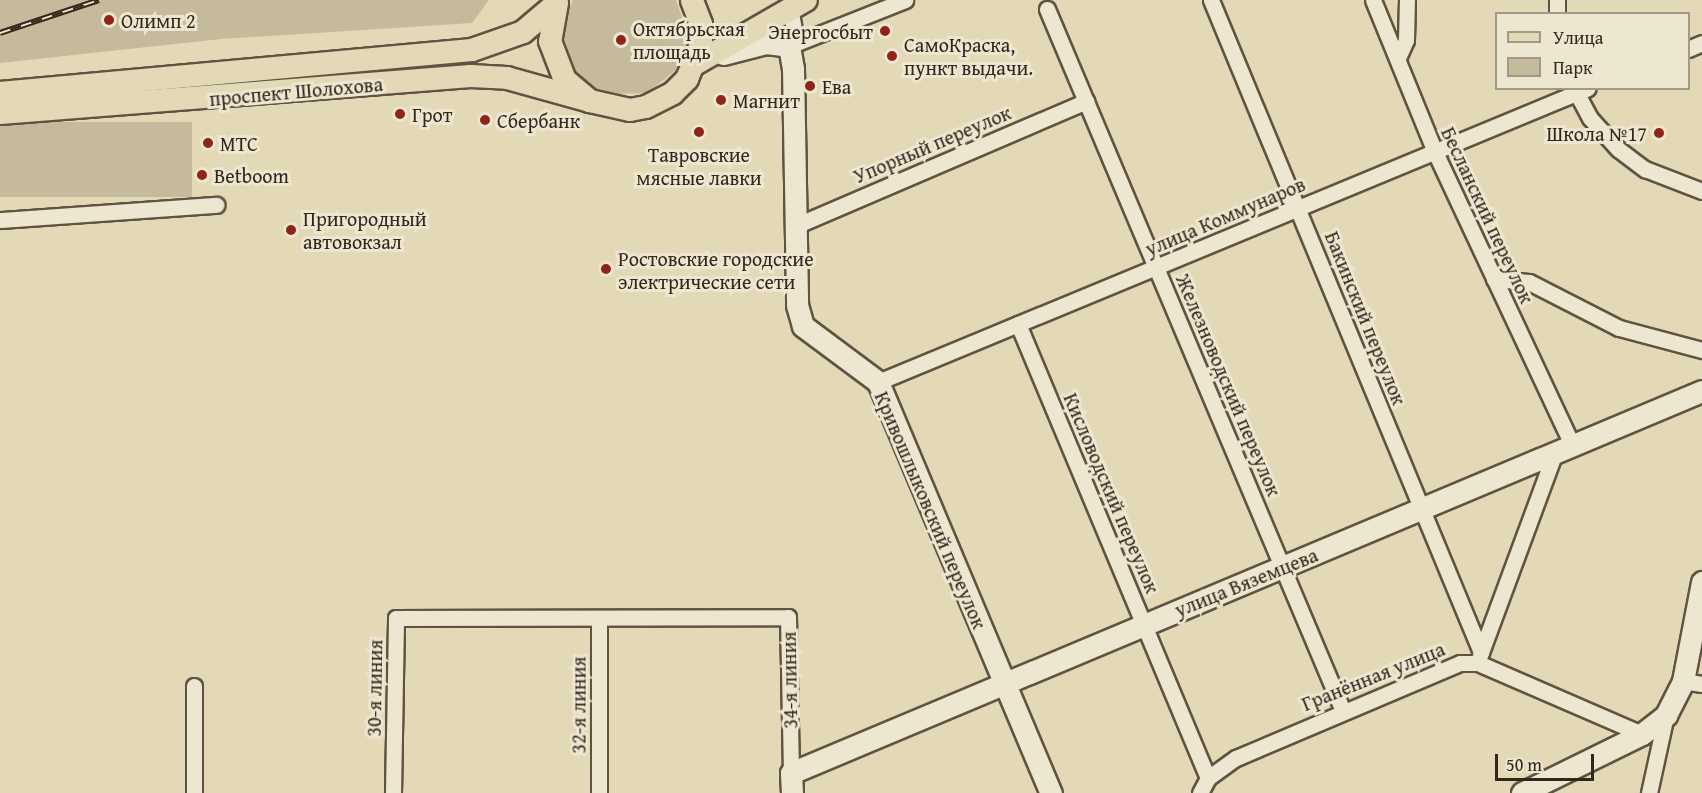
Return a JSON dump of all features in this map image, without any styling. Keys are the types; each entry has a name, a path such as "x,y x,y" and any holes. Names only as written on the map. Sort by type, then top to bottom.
{"main road":[{"path":"692,0 700,24 703,58"},
{"path":"557,2 550,25 553,56 565,80 590,101 613,108 646,107 673,93 703,58 798,4"},
{"name":"проспект Шолохова","path":"0,93 472,50 524,32 557,2"},
{"name":"проспект Шолохова","path":"0,113 471,76 507,78 590,101"}],"street":[{"path":"700,24 704,0"},
{"path":"703,58 766,43 793,44 905,0"},
{"name":"Бакинский переулок","path":"1211,0 1298,208 1479,658"},
{"name":"Бесланский переулок","path":"1373,0 1435,152 1494,279 1563,448"},
{"path":"1398,58 1406,40 1407,0"},
{"path":"793,44 798,4"},
{"name":"Железноводский переулок","path":"1047,9 1344,711"},
{"name":"Кривошлыковский переулок","path":"793,44 797,305 802,326 878,382 1050,793"},
{"path":"1579,90 1590,118 1618,149 1645,169 1677,184 1702,190"},
{"name":"улица Коммунаров","path":"878,382 1435,152 1579,90"},
{"name":"Упорный переулок","path":"795,226 1086,101"},
{"path":"0,220 216,205"},
{"path":"1494,279 1529,282 1619,328 1702,350"},
{"name":"Кисловодский переулок","path":"1018,324 1208,778"},
{"name":"улица Вяземцева","path":"791,783 1145,623 1702,391"},
{"path":"1563,448 1479,658 1642,734"},
{"path":"1522,793 1642,734 1666,715 1693,682 1702,582"},
{"name":"34-я линия","path":"599,618 788,617 791,783"},
{"name":"30-я линия","path":"393,793 396,618 599,618"},
{"name":"32-я линия","path":"599,618 599,793"},
{"name":"Гранённая улица","path":"1200,793 1208,778 1236,758 1460,663 1479,658"},
{"path":"194,686 194,793"},
{"path":"1649,793 1666,715"}],"green space":[{"path":"0,0 489,0 472,23 221,39 0,63"},
{"path":"573,0 676,0 687,32 685,51 677,69 647,93 608,94 590,86 576,72 563,36 565,17"},
{"path":"0,122 192,122 192,197 0,197"}],"railway":[{"path":"0,33 99,0"}],"place":[{"name":"Олимп 2","path":"109,20"},
{"name":"Энергосбыт","path":"885,31"},
{"name":"Октябрьская площадь","path":"621,40"},
{"name":"СамоКраска, пункт выдачи.","path":"892,56"},
{"name":"Ева","path":"810,86"},
{"name":"Магнит","path":"721,100"},
{"name":"Грот","path":"400,114"},
{"name":"Сбербанк","path":"485,120"},
{"name":"Тавровские мясные лавки","path":"699,132"},
{"name":"Школа №17","path":"1659,133"},
{"name":"МТС","path":"208,143"},
{"name":"Betboom","path":"202,175"},
{"name":"Пригородный автовокзал","path":"291,230"},
{"name":"Ростовские городские электрические сети","path":"606,269"}]}
